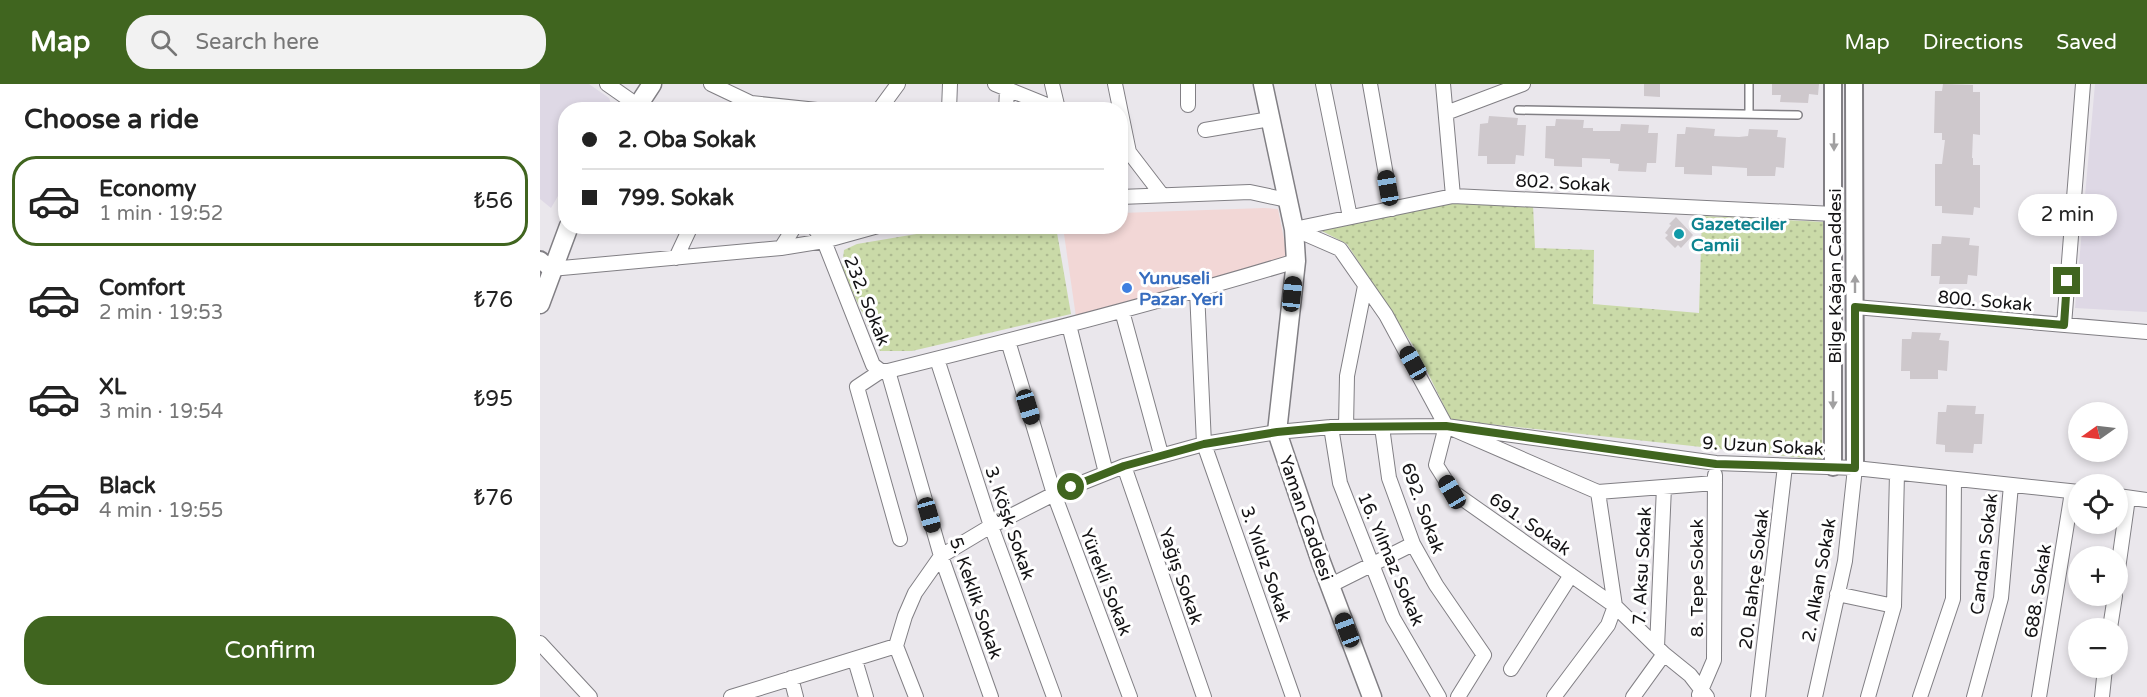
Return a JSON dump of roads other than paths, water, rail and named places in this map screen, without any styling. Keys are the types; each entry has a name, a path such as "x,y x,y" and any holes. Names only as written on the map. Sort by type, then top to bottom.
{"main road":[{"path":"639,102 652,84"},
{"name":"Yaman Caddesi","path":"1263,84 1294,229 1296,261 1277,432 1329,586 1372,697"},
{"path":"540,304 546,265 564,234"}],"street":[{"path":"607,84 630,102"},
{"path":"711,84 742,102"},
{"path":"885,102 898,84"},
{"path":"950,84 950,102"},
{"path":"1052,84 1056,102"},
{"path":"1116,84 1118,102"},
{"path":"1188,84 1188,105"},
{"path":"1323,84 1350,217"},
{"path":"1370,84 1392,209"},
{"path":"1443,84 1453,196"},
{"path":"1446,113 1499,88 1523,84"},
{"name":"Bilge Kağan Caddesi","path":"1833,84 1833,467"},
{"name":"Bilge Kağan Caddesi","path":"1854,84 1855,468"},
{"path":"2064,325 2083,84"},
{"path":"1001,87 1040,102"},
{"path":"1001,87 1004,102"},
{"path":"1205,130 1270,119"},
{"path":"1128,154 1162,195"},
{"path":"1128,197 1250,192 1287,200"},
{"name":"802. Sokak","path":"1294,229 1453,196 1834,214"},
{"path":"1294,229 1340,249 1386,315 1446,426 1598,492 1715,483"},
{"path":"676,258 687,234"},
{"path":"781,248 790,234"},
{"name":"232. Sokak","path":"819,234 824,241 873,365 885,371"},
{"path":"546,265 676,258 781,248 849,234"},
{"path":"900,539 857,387 885,371 1197,291 1296,261"},
{"path":"1346,427 1347,376 1365,286"},
{"name":"3. Yıldız Sokak","path":"1197,291 1204,444 1293,697"},
{"name":"800. Sokak","path":"1855,307 2147,332"},
{"path":"1122,311 1161,454"},
{"path":"1069,325 1106,473"},
{"name":"Yürekli Sokak","path":"1008,341 1054,494 1130,697"},
{"name":"3. Köşk Sokak","path":"937,359 991,526 1054,697"},
{"name":"5. Keklik Sokak","path":"885,371 941,556 991,697"},
{"name":"9. Uzun Sokak","path":"941,556 991,526 1054,494 1124,466 1204,444 1277,432 1331,427 1446,426 1716,464 1855,468 2068,491"},
{"name":"691. Sokak","path":"1446,426 1436,465 1452,492 1615,606 1660,650 1690,675 1703,695"},
{"name":"16. Yılmaz Sokak","path":"1331,427 1340,483 1393,618 1439,697"},
{"name":"692. Sokak","path":"1382,427 1389,478 1413,544 1436,585 1484,655 1458,697"},
{"name":"8. Tepe Sokak","path":"1703,695 1714,660 1716,464"},
{"name":"Yağış Sokak","path":"1124,466 1204,697"},
{"name":"20. Bahçe Sokak","path":"1758,697 1785,466"},
{"name":"2. Alkan Sokak","path":"1815,697 1845,561 1855,468"},
{"path":"1868,697 1894,606 1897,473"},
{"path":"1920,697 1953,599 1954,479"},
{"name":"Candan Sokak","path":"1974,697 2001,598 2012,485"},
{"name":"7. Aksu Sokak","path":"1660,650 1664,487"},
{"path":"1554,697 1608,625 1615,606 1598,492"},
{"path":"2128,498 2147,500"},
{"name":"688. Sokak","path":"2039,697 2068,534"},
{"path":"1329,586 1413,544"},
{"path":"916,697 896,645 915,593 941,556"},
{"path":"1511,669 1571,575"},
{"path":"1838,594 1894,606"},
{"path":"540,643 590,697"},
{"path":"731,697 855,660 896,645"},
{"path":"1633,697 1660,650"},
{"path":"855,660 866,697"},
{"path":"791,678 796,697"},
{"path":"2102,697 2104,678"}],"lane":[{"path":"1749,84 1749,114"},
{"path":"1518,110 1798,115"}],"place":[{"name":"Gazeteciler Camii","path":"1679,234"},
{"name":"Yunuseli Pazar Yeri","path":"1127,288"}]}
